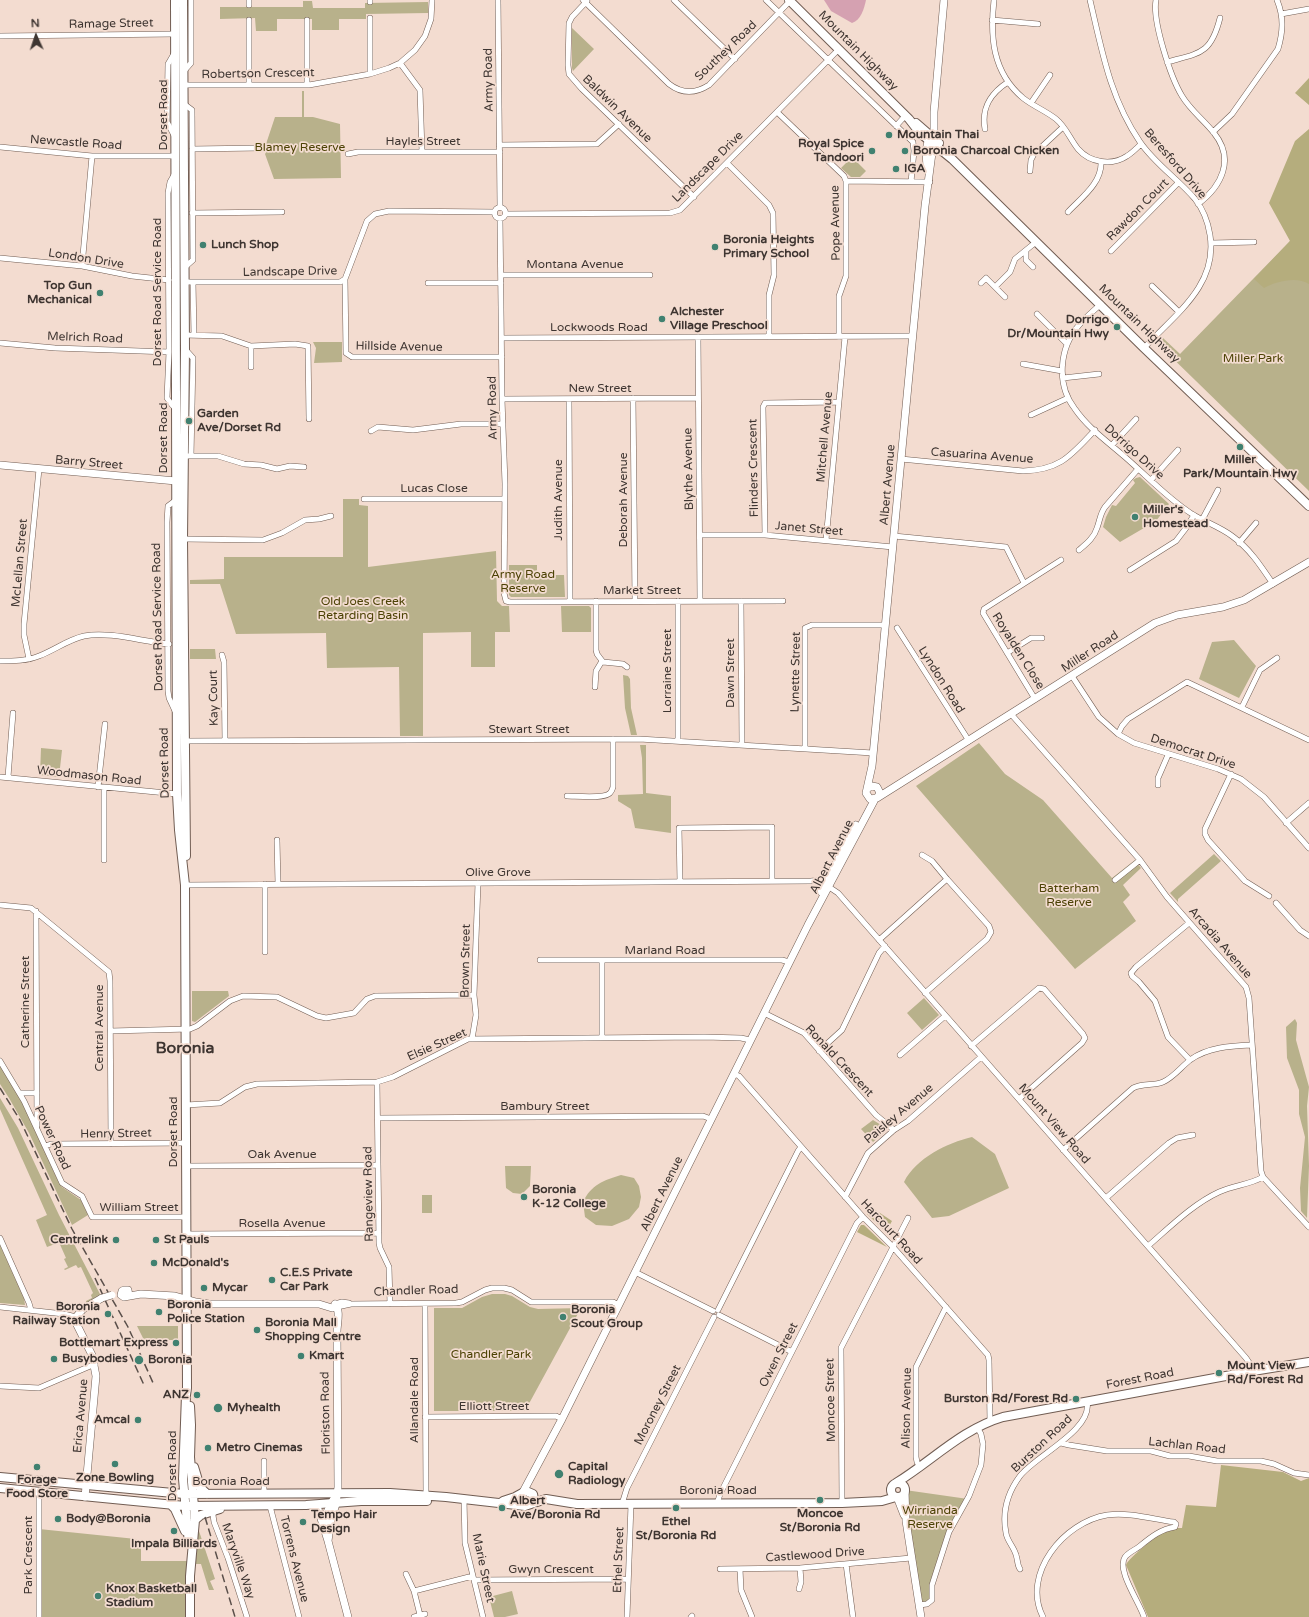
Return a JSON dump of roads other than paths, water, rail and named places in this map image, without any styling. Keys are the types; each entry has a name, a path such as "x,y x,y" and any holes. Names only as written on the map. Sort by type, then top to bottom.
{"main road":[{"name":"Dorset Road","path":"175,0 184,70 180,86 176,138 181,282 176,409 183,539 181,794 179,830 185,881 187,1143 187,1388 183,1479 191,1555 190,1617"},
{"name":"Dorset Road","path":"181,742 176,712 176,500 188,456 185,405 185,349 190,335 181,282 185,267 184,104 175,52 179,34 183,0"},
{"name":"Mountain Highway","path":"790,0 907,118 931,139 943,146 950,157 1036,242 1309,506"},
{"path":"931,139 944,0"},
{"name":"Albert Avenue","path":"927,182 931,162 931,139"},
{"name":"Albert Avenue","path":"874,788 872,766 873,753 926,206 931,139"},
{"path":"931,162 937,156 950,157"},
{"path":"176,409 185,405"},
{"name":"Barry Street","path":"0,465 180,482"},
{"name":"Miller Road","path":"873,798 895,788 1155,623 1176,615 1234,604 1273,584 1309,562"},
{"path":"874,788 880,793 873,798 866,793 874,788"},
{"name":"Miller Road","path":"874,788 895,788"},
{"name":"Albert Avenue","path":"526,1493 534,1473 750,1040 873,798"},
{"name":"Chandler Road","path":"76,1317 83,1309 102,1298 125,1293 175,1296 196,1302 224,1304 319,1304 335,1306"},
{"name":"Floriston Road","path":"333,1504 337,1493 337,1320 335,1306"},
{"name":"Erica Avenue","path":"76,1317 77,1325 95,1364 96,1383 85,1497"},
{"name":"Forest Road","path":"894,1485 953,1442 977,1427 1010,1416 1309,1362"},
{"name":"Dorset Road","path":"187,1388 190,1395 190,1457 195,1520 194,1544 191,1555"},
{"path":"190,1457 200,1486 207,1494"},
{"name":"Forest Road","path":"905,1490 910,1479 919,1468"},
{"name":"Boronia Road","path":"0,1477 184,1494 337,1493 426,1495 523,1505"},
{"path":"150,1491 172,1488 180,1484 183,1479"},
{"path":"906,1521 896,1497 891,1492 894,1485 902,1484 905,1490 906,1521 922,1617"},
{"name":"Boronia Road","path":"866,1502 885,1494 894,1485"},
{"name":"Boronia Road","path":"0,1488 185,1506 292,1506 366,1501 445,1501 464,1499"},
{"path":"896,1497 901,1496 905,1490"},
{"path":"249,1506 261,1499 264,1493 272,1499 292,1506"},
{"path":"526,1493 534,1498 532,1503 528,1506 523,1505 520,1501 526,1493"},
{"name":"Boronia Road","path":"497,1502 526,1493 544,1494 571,1503"},
{"path":"305,1494 306,1505"},
{"name":"Boronia Road","path":"532,1503 546,1499 571,1503 622,1504 842,1503 885,1501 896,1497"},
{"path":"324,1528 325,1519 333,1504"},
{"path":"328,1541 333,1504"},
{"name":"Dorset Road","path":"171,1505 177,1513 189,1544"},
{"path":"316,1505 328,1541 348,1617"},
{"name":"Boronia Road","path":"195,1520 201,1515 238,1506"}],"street":[{"path":"184,70 191,63 191,0"},
{"name":"Robertson Crescent","path":"180,86 307,85 370,74 389,68 400,63 416,50 425,36 431,19 432,0"},
{"name":"Army Road","path":"498,0 500,208"},
{"path":"674,0 735,59"},
{"path":"766,0 913,142 914,151 911,182"},
{"name":"Southey Road","path":"585,1 669,84 682,92 697,91 703,88 735,59 790,0"},
{"path":"994,0 992,20 994,51 999,67 1008,82 1019,94 1056,120 1063,127 1082,154 1094,161 1111,162 1127,156 1141,144"},
{"name":"Beresford Drive","path":"1090,0 1108,74 1115,97 1123,115 1141,144 1198,204 1205,217 1212,243 1208,271 1200,288 1144,348"},
{"path":"1156,0 1156,18 1167,62 1174,82 1192,111 1218,139 1223,153 1222,174 1214,191 1198,204"},
{"path":"1213,132 1232,114 1276,52 1282,30 1281,14 1277,0"},
{"name":"Baldwin Avenue","path":"585,1 569,23 569,74 582,89 694,197"},
{"path":"1281,14 1309,9"},
{"path":"370,18 370,74"},
{"path":"1167,62 1193,55 1209,46 1216,33 1220,18"},
{"path":"249,20 249,85"},
{"path":"307,20 307,85"},
{"path":"992,20 1038,24"},
{"name":"Ramage Street","path":"0,36 179,34"},
{"name":"Landscape Drive","path":"506,214 670,213 680,210 839,49"},
{"path":"175,52 168,64 167,122 176,138"},
{"path":"400,63 420,90 422,152"},
{"path":"1031,103 1050,75"},
{"path":"985,128 983,119 984,111 987,105 996,91 1008,82"},
{"path":"184,104 192,110 193,260 185,267"},
{"name":"Pope Avenue","path":"777,112 844,176 846,182 846,276 839,296 839,337"},
{"path":"896,126 907,118"},
{"path":"500,145 597,144 619,124"},
{"path":"1030,171 1031,160 1034,154 1063,127"},
{"name":"Newcastle Road","path":"0,147 92,156 176,156"},
{"path":"192,149 260,148"},
{"name":"Hayles Street","path":"348,154 358,152 500,152"},
{"path":"82,266 92,156"},
{"path":"1068,212 1093,186 1098,177 1101,162"},
{"path":"727,163 769,205 773,213 774,275 769,295 769,337"},
{"path":"846,182 927,182"},
{"name":"Rawdon Court","path":"1111,251 1178,183"},
{"path":"184,188 192,203"},
{"path":"500,208 504,209 506,214 500,219 496,217 494,212 500,208"},
{"name":"Landscape Drive","path":"181,282 340,282 345,280 365,224 375,214 389,211 494,212"},
{"path":"192,214 282,212"},
{"name":"Army Road","path":"500,219 504,597"},
{"path":"995,287 1010,272 1015,259 1036,242"},
{"path":"1212,243 1254,242"},
{"path":"1026,251 1026,260 1033,267"},
{"name":"London Drive","path":"0,258 82,266 132,276 181,282"},
{"name":"Montana Avenue","path":"501,275 650,275"},
{"path":"981,283 986,278 1005,296"},
{"name":"Hillside Avenue","path":"345,280 346,353 352,358 502,357"},
{"name":"Dorset Road Service Road","path":"176,409 167,398 169,352 181,282"},
{"path":"428,283 501,283"},
{"path":"1152,286 1179,312"},
{"name":"Dorrigo Drive","path":"1101,304 1079,325 1067,344 1063,357 1063,378 1068,398 1074,409 1095,430 1180,506 1223,531 1239,543 1259,563 1273,584"},
{"path":"1037,314 1067,344"},
{"path":"190,335 222,336 251,346 295,344 308,346 309,419"},
{"name":"Lockwoods Road","path":"502,338 913,336"},
{"name":"Blythe Avenue","path":"698,337 700,601"},
{"name":"Mitchell Avenue","path":"826,540 845,337"},
{"name":"Melrich Road","path":"0,343 55,348 169,352"},
{"path":"251,346 251,367"},
{"path":"185,349 193,358 188,456 218,456 244,464 261,465 277,469 290,466 304,467"},
{"path":"1023,364 1062,371"},
{"path":"1063,378 1100,374"},
{"name":"Deborah Avenue","path":"633,398 635,601"},
{"name":"New Street","path":"502,399 698,398"},
{"path":"1031,415 1068,398"},
{"name":"Judith Avenue","path":"569,399 570,601"},
{"name":"Flinders Crescent","path":"765,535 763,407 765,403 838,402"},
{"path":"1112,445 1136,419"},
{"path":"371,430 378,427 413,430 461,424 503,424"},
{"name":"Casuarina Avenue","path":"901,459 1023,471 1044,469 1062,462 1071,456 1095,430"},
{"path":"1151,480 1178,450"},
{"name":"McLellan Street","path":"29,659 24,635 24,624 39,469"},
{"path":"1079,550 1088,543 1095,534 1101,512 1138,469"},
{"path":"1202,520 1218,490"},
{"name":"Lucas Close","path":"364,499 504,499"},
{"name":"Dorset Road Service Road","path":"176,500 171,503 167,510 168,691 176,712"},
{"path":"1130,570 1176,541 1194,515"},
{"path":"183,539 263,540 282,533 304,520 319,519 331,516"},
{"path":"1239,543 1256,523"},
{"name":"Janet Street","path":"700,535 765,535 893,547"},
{"path":"894,536 1006,547 1024,583"},
{"name":"Royalden Close","path":"1036,699 983,613 984,609 1061,560"},
{"name":"Market Street","path":"504,597 506,601 510,602 783,601"},
{"path":"596,601 597,654 602,661 611,664 623,664 627,667"},
{"name":"Lorraine Street","path":"678,601 678,741"},
{"name":"Dawn Street","path":"741,601 742,745"},
{"name":"Lynette Street","path":"805,749 805,628 812,625 885,625"},
{"name":"Lyndon Road","path":"897,628 969,741"},
{"path":"0,661 29,659 50,651 68,641 91,635 176,644"},
{"path":"1007,653 1031,638 1042,638"},
{"name":"Kay Court","path":"222,655 224,662 225,742"},
{"path":"1242,707 1260,670 1277,658"},
{"path":"595,687 596,671 602,661"},
{"name":"Democrat Drive","path":"1072,676 1096,714 1118,734 1134,743 1168,755 1232,774 1257,791 1309,848"},
{"path":"1118,734 1128,719 1187,682 1308,738"},
{"path":"8,777 13,713"},
{"name":"Arcadia Avenue","path":"1011,714 1140,860 1162,891 1246,987 1249,998 1261,1171 1263,1177"},
{"path":"104,860 101,787 105,724"},
{"path":"567,796 604,796 612,791 613,739"},
{"name":"Stewart Street","path":"181,742 613,739 678,741 873,753"},
{"path":"1158,785 1158,778 1168,755"},
{"path":"1232,774 1205,829 1205,834 1208,840 1240,876 1269,896"},
{"name":"Woodmason Road","path":"0,777 181,794"},
{"path":"1286,823 1309,803"},
{"path":"680,882 679,828 772,827 772,882"},
{"path":"277,840 278,884"},
{"path":"922,855 932,861 989,926 991,932 986,939 926,993"},
{"path":"1115,880 1140,860"},
{"path":"879,940 947,879"},
{"name":"Olive Grove","path":"185,881 265,884 812,881 828,884"},
{"name":"Brown Street","path":"472,1039 476,1015 474,995 478,883"},
{"path":"265,884 265,952"},
{"name":"Mount View Road","path":"828,884 836,888 838,893 926,993 944,1016 1019,1099 1246,1358 1253,1371"},
{"path":"1276,903 1300,930 1309,936"},
{"name":"Central Avenue","path":"0,905 31,908 109,972 111,1144"},
{"name":"Catherine Street","path":"36,912 37,1129"},
{"path":"1189,923 1136,967 1131,973 1155,1001 1168,1037 1190,1060"},
{"path":"819,1051 842,1030 879,953 884,946"},
{"name":"Marland Road","path":"540,960 782,960 789,962"},
{"path":"602,961 602,1038"},
{"path":"971,1046 1039,988 1044,989 1084,1034 1085,1038 1082,1043 1019,1099"},
{"path":"110,1031 186,1030 197,1026 230,1001 242,996 277,997 317,1016 326,1018 354,1012 367,999 375,996 474,995"},
{"name":"Ronald Crescent","path":"764,1013 804,1033 876,1115 894,1130"},
{"path":"900,1054 944,1016"},
{"name":"Elsie Street","path":"186,1105 220,1103 245,1087 257,1084 377,1082 387,1079 463,1041 472,1039 741,1038 750,1040"},
{"path":"1063,1150 1133,1088 1139,1085 1165,1081 1190,1060 1220,1048 1252,1045"},
{"name":"Paisley Avenue","path":"845,1197 868,1153 894,1130 908,1121 981,1057"},
{"name":"Power Road","path":"0,1061 20,1093 62,1182 82,1196 92,1217"},
{"name":"Harcourt Road","path":"734,1074 738,1076 802,1147 989,1357 990,1422"},
{"name":"Rangeview Road","path":"377,1082 379,1233 380,1248 389,1267 390,1304"},
{"path":"20,1093 37,1093"},
{"name":"Bambury Street","path":"378,1118 703,1116 711,1119"},
{"path":"1106,1198 1169,1143 1177,1138 1192,1135"},
{"name":"Henry Street","path":"45,1146 51,1144 187,1143"},
{"name":"Moroney Street","path":"622,1504 627,1488 798,1151 802,1147"},
{"name":"Oak Avenue","path":"187,1166 378,1165"},
{"path":"1148,1246 1193,1207 1214,1195 1236,1186 1256,1182 1263,1177 1309,1228"},
{"name":"William Street","path":"92,1217 187,1217"},
{"name":"Owen Street","path":"718,1504 720,1494 857,1223 863,1217"},
{"name":"Moncoe Street","path":"842,1503 840,1353 843,1343 908,1218"},
{"name":"Rosella Avenue","path":"186,1234 379,1233"},
{"path":"0,1238 30,1303 31,1310"},
{"path":"635,1272 792,1352"},
{"name":"Chandler Road","path":"335,1306 342,1302 351,1304 425,1304 462,1302 485,1290 498,1288 512,1290 531,1302 613,1302 619,1305"},
{"name":"Allandale Road","path":"425,1304 426,1495"},
{"name":"Alison Avenue","path":"919,1468 916,1457 916,1367 946,1307"},
{"path":"0,1308 68,1314 76,1317"},
{"path":"0,1386 40,1388 95,1364"},
{"name":"Burston Road","path":"1020,1570 1016,1554 1006,1532 1006,1503 1022,1473 1061,1443 1084,1418 1088,1409 1087,1402"},
{"name":"Elliott Street","path":"425,1417 556,1416 562,1419"},
{"path":"919,1605 928,1604 932,1600 932,1587 949,1532 968,1499 977,1477 984,1448 982,1437 977,1427"},
{"name":"Lachlan Road","path":"1061,1443 1069,1446 1107,1451 1148,1451 1170,1456 1189,1456 1217,1461 1264,1462 1274,1464 1294,1473 1309,1475"},
{"path":"264,1461 264,1493"},
{"name":"Park Crescent","path":"39,1492 40,1617"},
{"name":"Marie Street","path":"464,1499 465,1543 483,1617"},
{"name":"Ethel Street","path":"627,1617 631,1504"},
{"name":"Torrens Avenue","path":"270,1506 299,1617"},
{"name":"Maryville Way","path":"214,1511 213,1521 228,1558 246,1617"},
{"path":"1043,1617 1040,1609 1038,1594 1042,1571 1048,1556 1055,1546 1076,1526 1095,1518 1121,1514 1174,1522 1176,1524 1175,1527 1167,1528 1150,1538 1129,1554 1123,1562 1125,1575 1144,1617"},
{"name":"Castlewood Drive","path":"720,1569 800,1568 911,1558"},
{"path":"846,1564 853,1617"},
{"path":"799,1589 801,1582 800,1568"},
{"path":"740,1569 741,1590 752,1617"},
{"path":"406,1574 414,1591 419,1615"},
{"name":"Gwyn Crescent","path":"414,1591 473,1578 628,1579"}],"railway":[{"path":"0,1088 20,1120 72,1229 128,1327 154,1385"},
{"path":"95,1278 144,1385"},
{"path":"205,1517 235,1617"}],"place":[{"name":"Mountain Thai","path":"889,135"},
{"name":"Royal Spice Tandoori","path":"872,151"},
{"name":"Boronia Charcoal Chicken","path":"905,151"},
{"name":"IGA","path":"896,169"},
{"name":"Lunch Shop","path":"203,245"},
{"name":"Boronia Heights Primary School","path":"715,247"},
{"name":"Top Gun Mechanical","path":"100,293"},
{"name":"Alchester Village Preschool","path":"662,319"},
{"name":"Dorrigo Dr/Mountain Hwy","path":"1117,327"},
{"name":"Garden Ave/Dorset Rd","path":"189,421"},
{"name":"Miller Park/Mountain Hwy","path":"1240,447"},
{"name":"Miller's Homestead","path":"1135,517"},
{"name":"Boronia K-12 College","path":"524,1197"},
{"name":"Centrelink","path":"116,1240"},
{"name":"St Pauls","path":"156,1240"},
{"name":"McDonald's","path":"154,1263"},
{"name":"C.E.S Private Car Park","path":"272,1280"},
{"name":"Mycar","path":"204,1288"},
{"name":"Boronia Police Station","path":"159,1312"},
{"name":"Boronia Railway Station","path":"108,1314"},
{"name":"Boronia Scout Group","path":"563,1317"},
{"name":"Boronia Mall Shopping Centre","path":"257,1330"},
{"name":"Bottlemart Express","path":"176,1343"},
{"name":"Kmart","path":"301,1356"},
{"name":"Busybodies","path":"54,1359"},
{"name":"Boronia","path":"139,1360"},
{"name":"Mount View Rd/Forest Rd","path":"1219,1373"},
{"name":"ANZ","path":"197,1395"},
{"name":"Burston Rd/Forest Rd","path":"1076,1399"},
{"name":"Myhealth","path":"218,1408"},
{"name":"Amcal","path":"138,1420"},
{"name":"Metro Cinemas","path":"208,1448"},
{"name":"Zone Bowling","path":"115,1464"},
{"name":"Forage Food Store","path":"37,1467"},
{"name":"Capital Radiology","path":"559,1474"},
{"name":"Moncoe St/Boronia Rd","path":"820,1500"},
{"name":"Albert Ave/Boronia Rd","path":"502,1508"},
{"name":"Ethel St/Boronia Rd","path":"676,1508"},
{"name":"Body@Boronia","path":"58,1519"},
{"name":"Tempo Hair Design","path":"303,1522"},
{"name":"Impala Billiards","path":"174,1531"},
{"name":"Knox Basketball Stadium","path":"98,1596"}],"district":[{"name":"Boronia","path":"185,1049"}],"park label":[{"name":"Blamey Reserve","path":"300,148"},
{"name":"Miller Park","path":"1253,359"},
{"name":"Army Road Reserve","path":"523,582"},
{"name":"Old Joes Creek Retarding Basin","path":"363,609"},
{"name":"Batterham Reserve","path":"1069,896"},
{"name":"Chandler Park","path":"491,1355"},
{"name":"Wirrianda Reserve","path":"930,1518"}]}
